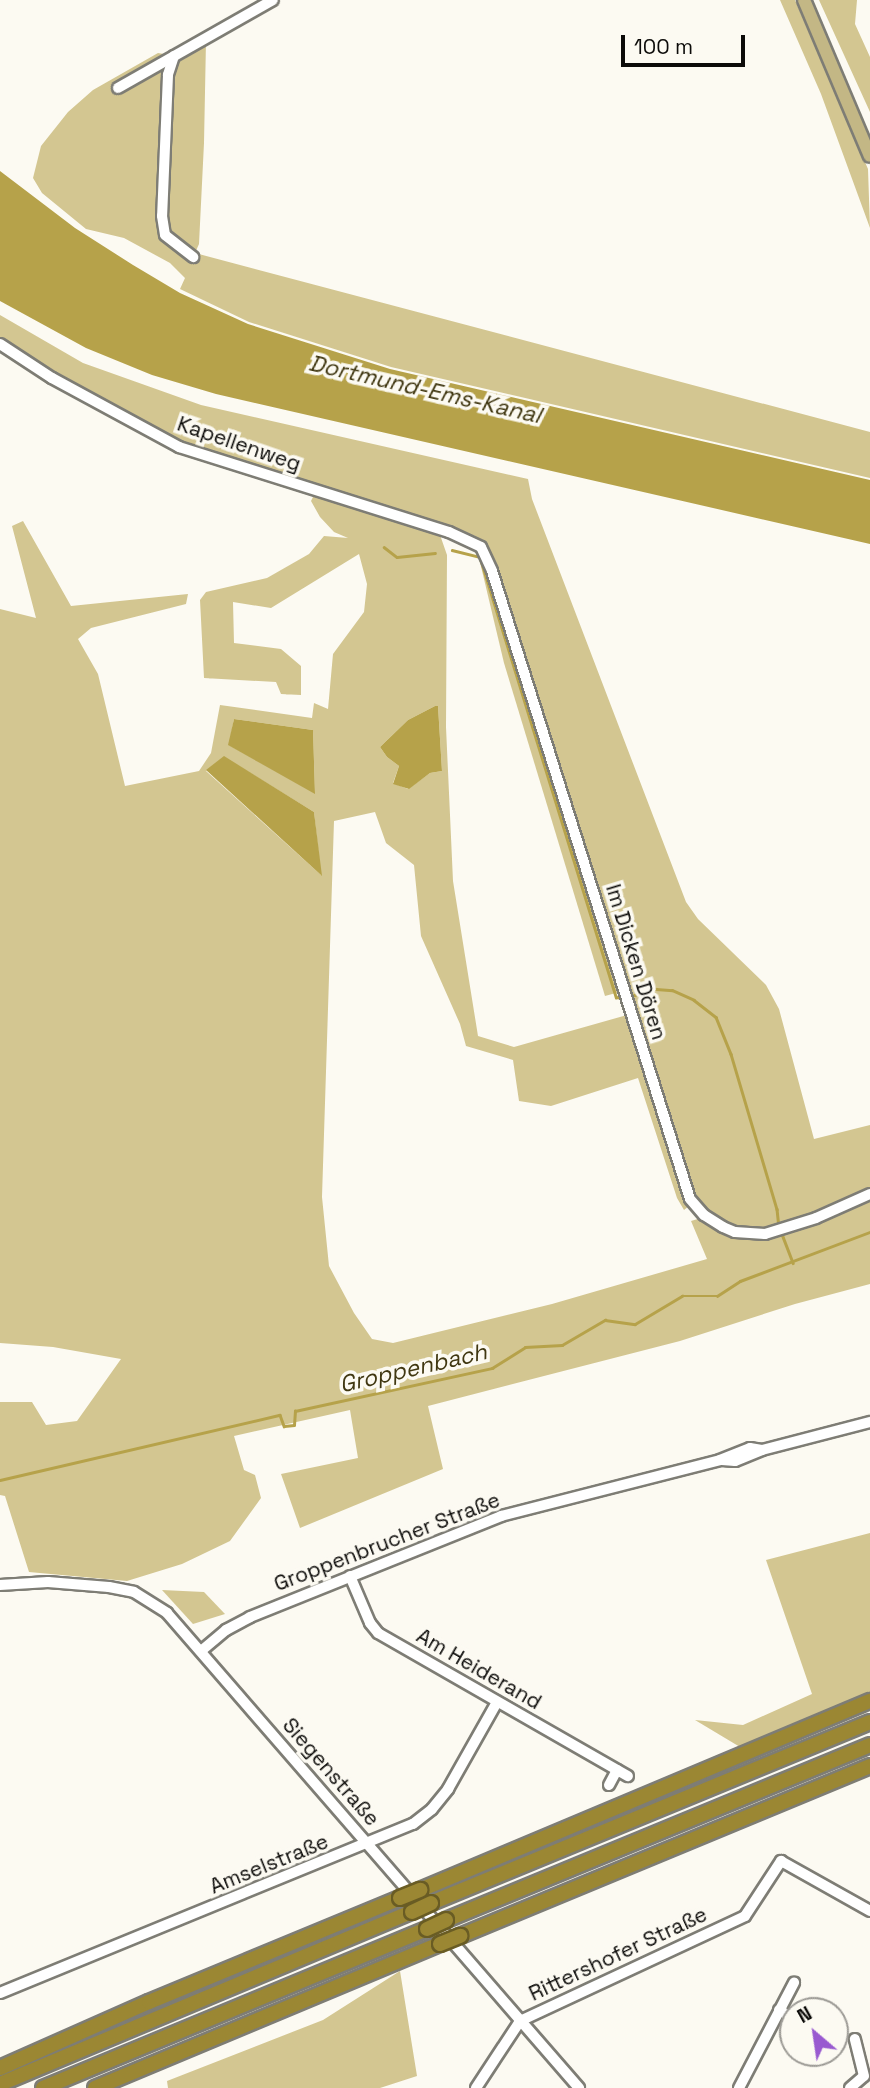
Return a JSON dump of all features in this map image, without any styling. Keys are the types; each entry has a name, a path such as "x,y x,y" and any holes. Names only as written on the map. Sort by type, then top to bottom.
{"highway":[{"path":"0,2068 149,2002 870,1700"},
{"path":"0,2084 870,1722"},
{"path":"43,2088 870,1745"},
{"path":"95,2088 870,1766"}],"main road":[{"path":"804,0 870,156"}],"street":[{"path":"118,88 273,0"},
{"path":"174,55 168,75 162,216 165,235 192,257"},
{"name":"Kapellenweg","path":"0,344 52,378 179,447 449,532 481,547"},
{"name":"Im Dicken Dören","path":"481,547 492,571 690,1199 704,1215 723,1227 735,1232 765,1234 816,1218 870,1194"},
{"name":"Groppenbrucher Straße","path":"201,1651 242,1620 501,1516 720,1460 735,1461 762,1450 870,1422"},
{"name":"Am Heiderand","path":"350,1576 370,1623 378,1633 628,1776"},
{"name":"Siegenstraße","path":"0,1585 48,1582 134,1592 167,1613 579,2088"},
{"name":"Amselstraße","path":"0,1993 413,1824 432,1810 448,1789 497,1702"},
{"path":"609,1785 617,1770"},
{"name":"Rittershofer Straße","path":"476,2088 520,2021 745,1916 781,1861 870,1911"},
{"path":"786,1997 794,1983"},
{"path":"739,2088 779,2010"},
{"path":"850,2088 864,2076 855,2039"}],"shaded area":[{"path":"780,0 795,0 868,169 870,228 821,94"},
{"path":"819,0 857,0 855,24 870,57 870,112"},
{"path":"206,41 199,244 195,253 870,432 870,478 391,367 249,322 180,289 185,278 170,263 124,238 86,229 42,193 33,178 41,146 68,112 93,90 158,53 170,55"},
{"path":"0,315 83,363 201,405 528,479 532,499 686,902 698,919 766,985 779,1009 814,1139 870,1125 870,1284 795,1304 680,1341 428,1406 443,1469 300,1528 281,1474 358,1458 350,1410 234,1436 244,1470 255,1475 261,1498 230,1541 182,1564 127,1581 29,1572 5,1496 0,1495 0,1402 32,1402 46,1425 77,1421 121,1359 53,1347 0,1343 0,609 36,618 12,526 23,521 71,606 188,594 186,604 91,628 78,639 98,674 125,786 199,771 211,753 220,705 312,718 314,703 328,709 333,654 364,612 367,584 359,554 271,608 233,602 234,643 281,649 301,666 301,695 281,694 276,682 204,678 200,600 206,592 267,578 309,554 324,536 348,538 334,532 320,517 311,501 315,493 439,532 447,555 446,727 453,881 478,1036 514,1047 627,1015 669,1143 635,1024 639,1023 484,543 475,536 179,444 48,372 0,340","holes":["438,706 442,771 430,773 408,789 393,783 399,766 387,757 380,747 408,720","234,719 313,730 315,793 229,745","224,757 314,812 321,875 206,771","375,812 386,843 414,865 421,936 460,1024 466,1046 513,1060 519,1101 551,1106 638,1078 677,1198 684,1210 689,1206 678,1176 687,1196 718,1222 745,1233 781,1231 782,1235 748,1238 734,1235 701,1218 691,1221 707,1259 552,1304 393,1343 372,1339 354,1313 329,1266 322,1197 334,821"]},
{"path":"483,557 623,991 605,996 504,663 479,558"},
{"path":"870,1533 870,1694 740,1747 695,1720 743,1725 812,1694 766,1560"},
{"path":"162,1590 204,1592 225,1614 193,1624"},
{"path":"400,1971 417,2076 380,2088 168,2088 167,2081 323,2020"}],"water":[{"name":"Dortmund-Ems-Kanal","path":"0,171 75,228 133,265 180,293 248,324 390,369 870,480 870,544 216,394 152,375 86,348 0,301"},
{"path":"438,706 442,771 430,773 409,789 393,784 399,766 387,757 380,747 408,720"},
{"path":"234,719 313,730 315,794 228,745"},
{"path":"224,756 314,812 322,876 206,770"}],"waterway":[{"path":"384,547 397,557 435,553"},
{"path":"452,550 480,557 616,997 623,998"},
{"path":"631,996 656,989 672,990 694,1000 716,1017 731,1054 777,1209 779,1227"},
{"name":"Groppenbach","path":"0,1480 280,1415 284,1426 294,1425 295,1411 492,1368 525,1347 562,1345 605,1320 635,1324 682,1296 717,1296 740,1281 870,1232"},
{"path":"782,1234 793,1263"}]}
